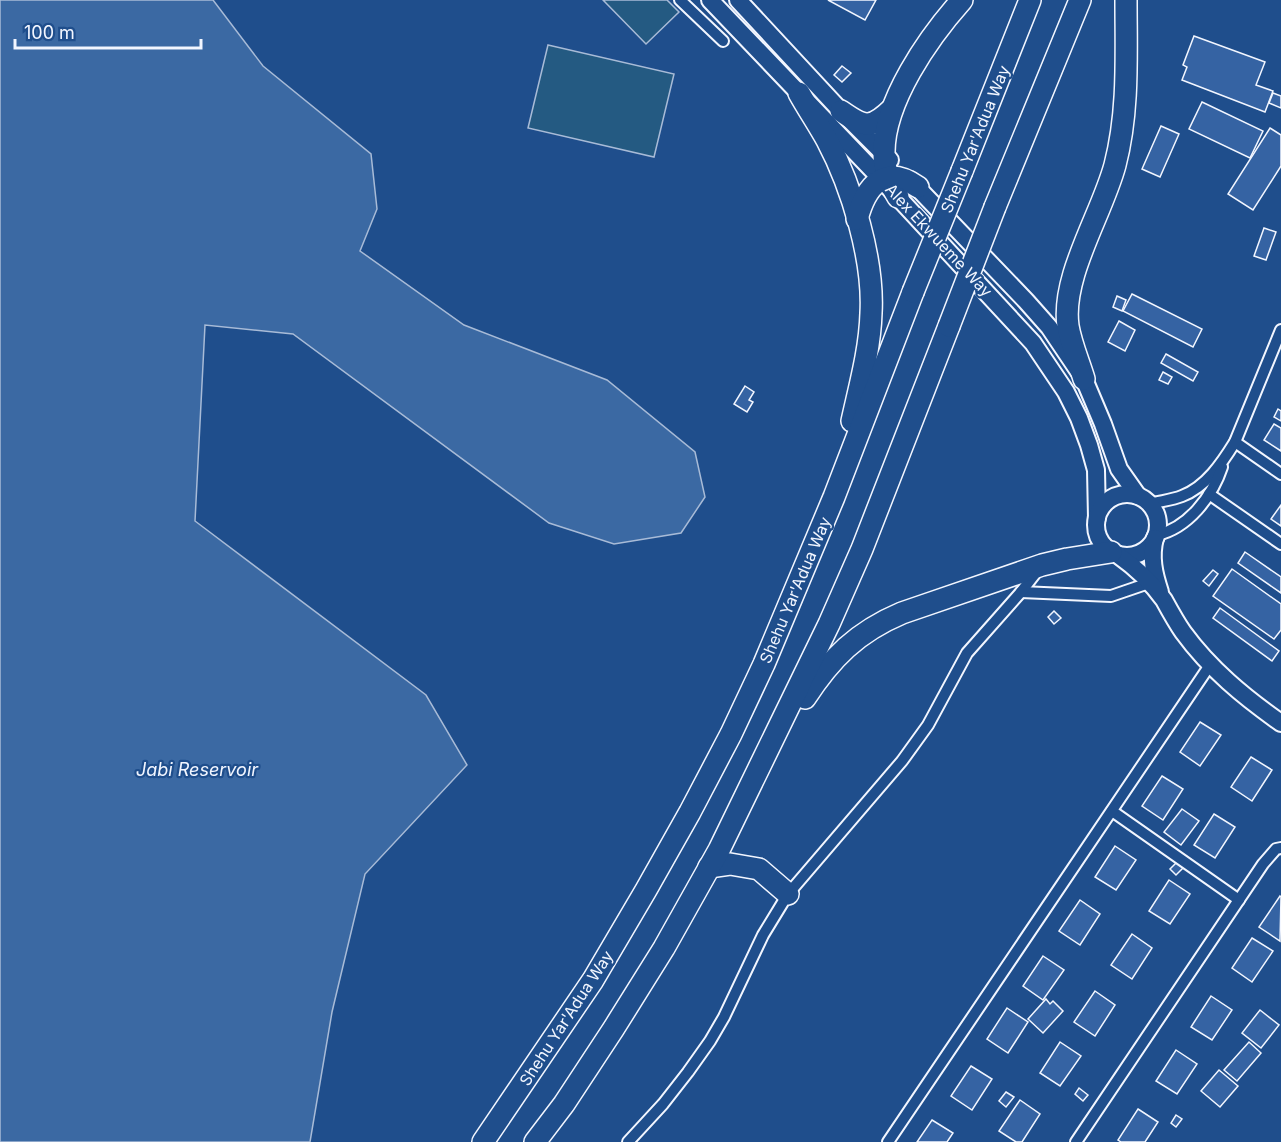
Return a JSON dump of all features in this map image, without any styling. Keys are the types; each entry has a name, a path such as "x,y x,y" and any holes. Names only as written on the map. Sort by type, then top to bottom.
{"highway":[{"path":"898,197 885,179 884,155 887,126 892,109 906,80 933,35 962,0"},
{"name":"Shehu Yar'Adua Way","path":"483,1142 592,980 646,890 731,734 764,664 834,497 1030,0"},
{"path":"535,1142 564,1104 664,948 719,850 829,624 862,549 995,207 1080,0"},
{"path":"1084,379 1068,325 1070,290 1076,268 1108,189 1115,163 1126,74 1126,0"},
{"path":"799,93 828,141 848,189 866,256 871,286 872,312 869,343 834,497"},
{"path":"841,111 856,121 871,124 877,123 892,109"},
{"path":"857,219 872,187 885,179 903,178 918,187"},
{"path":"758,772 812,687 841,651 855,639 886,620 1042,566 1067,559 1115,554"},
{"path":"709,867 730,864 759,868 788,894"}],"street":[{"path":"680,0 723,41"},
{"name":"Alex Ekwueme Way","path":"711,0 885,179"},
{"name":"Alex Ekwueme Way","path":"738,0 841,111 918,187 1049,327 1084,379 1119,469 1144,500"},
{"name":"Alex Ekwueme Way","path":"898,197 1033,342 1060,383 1079,418 1096,470 1097,518"},
{"path":"1281,330 1277,354 1235,442 1214,473 1192,492 1179,498 1144,500 1128,494 1117,496 1101,509 1096,529 1103,545 1130,564 1162,598 1182,631 1210,665 1251,702 1281,723"},
{"path":"1235,442 1281,474"},
{"path":"1115,554 1132,556 1142,552 1152,544 1156,536 1177,527 1209,494 1217,482 1225,459"},
{"path":"1209,494 1281,544"},
{"path":"1144,500 1156,513 1158,524 1152,549 1153,563 1162,598"},
{"path":"628,1142 663,1104 710,1041 763,935 788,894 902,761 928,725 967,653 1042,566"},
{"path":"1021,592 1111,596 1149,583"},
{"path":"888,1142 1210,665"},
{"path":"1112,811 1239,900"},
{"path":"1076,1142 1263,864 1276,849 1281,848"}],"shaded area":[{"path":"603,0 667,0 679,12 646,44"},
{"path":"548,45 674,74 654,157 528,128"}],"water":[{"name":"Jabi Reservoir","path":"0,0 213,0 263,66 371,154 377,209 360,251 464,325 607,380 695,452 705,497 681,533 614,544 549,523 293,334 205,325 195,521 426,695 467,765 365,874 332,1012 310,1142 0,1142"}],"building":[{"path":"828,0 876,0 865,20"},
{"path":"1194,36 1265,62 1256,85 1273,91 1265,112 1182,80 1187,67 1183,65"},
{"path":"842,66 851,73 842,82 834,75"},
{"path":"1273,93 1281,96 1281,108 1269,103"},
{"path":"1202,102 1263,131 1250,158 1189,129"},
{"path":"1161,126 1179,134 1160,177 1142,169"},
{"path":"1270,128 1281,135 1281,166 1253,210 1228,194"},
{"path":"1264,228 1276,232 1266,260 1254,256"},
{"path":"1132,294 1202,329 1193,347 1123,311"},
{"path":"1117,296 1126,300 1122,311 1113,307"},
{"path":"1119,321 1135,330 1125,351 1108,342"},
{"path":"1166,354 1198,372 1193,381 1161,363"},
{"path":"1163,372 1172,377 1168,384 1159,380"},
{"path":"745,386 754,392 749,400 753,402 747,412 734,404"},
{"path":"1278,409 1281,411 1281,421 1274,417"},
{"path":"1274,424 1281,428 1281,451 1264,440"},
{"path":"1281,505 1281,526 1271,519"},
{"path":"1245,552 1281,577 1281,593 1238,563"},
{"path":"1232,569 1281,604 1281,630 1274,639 1213,596"},
{"path":"1213,570 1218,574 1209,586 1203,581"},
{"path":"1220,608 1279,651 1272,661 1213,618"},
{"path":"1054,611 1061,618 1054,624 1048,617"},
{"path":"1200,722 1221,735 1200,766 1180,752"},
{"path":"1251,757 1272,770 1252,801 1231,787"},
{"path":"1162,776 1183,789 1163,820 1142,806"},
{"path":"1182,809 1199,821 1181,845 1164,832"},
{"path":"1214,814 1235,827 1215,858 1194,845"},
{"path":"1115,846 1136,860 1116,890 1095,877"},
{"path":"1177,862 1183,868 1176,875 1170,869"},
{"path":"1169,880 1190,894 1170,924 1149,911"},
{"path":"1281,897 1280,941 1259,927"},
{"path":"1080,900 1100,914 1080,945 1059,931"},
{"path":"1132,934 1152,948 1132,979 1111,965"},
{"path":"1252,938 1273,951 1252,982 1232,968"},
{"path":"1043,956 1064,970 1043,1000 1023,986"},
{"path":"1095,991 1115,1005 1095,1036 1074,1022"},
{"path":"1211,996 1232,1010 1212,1040 1191,1027"},
{"path":"1046,999 1050,1004 1053,1001 1063,1011 1043,1033 1028,1019"},
{"path":"1007,1008 1028,1022 1008,1053 987,1039"},
{"path":"1260,1010 1279,1025 1261,1048 1242,1033"},
{"path":"1060,1042 1081,1056 1060,1086 1040,1073"},
{"path":"1249,1042 1261,1053 1237,1081 1224,1070"},
{"path":"1176,1050 1197,1064 1177,1094 1156,1081"},
{"path":"971,1066 992,1079 972,1110 951,1096"},
{"path":"1219,1070 1238,1086 1220,1107 1201,1091"},
{"path":"1079,1088 1088,1095 1083,1101 1075,1094"},
{"path":"1006,1092 1014,1097 1006,1107 999,1101"},
{"path":"1020,1100 1040,1114 1022,1142 1016,1142 999,1131"},
{"path":"1138,1109 1158,1122 1145,1142 1121,1142 1118,1140"},
{"path":"1176,1115 1182,1119 1176,1127 1171,1123"},
{"path":"932,1120 953,1133 947,1142 917,1142"}]}
